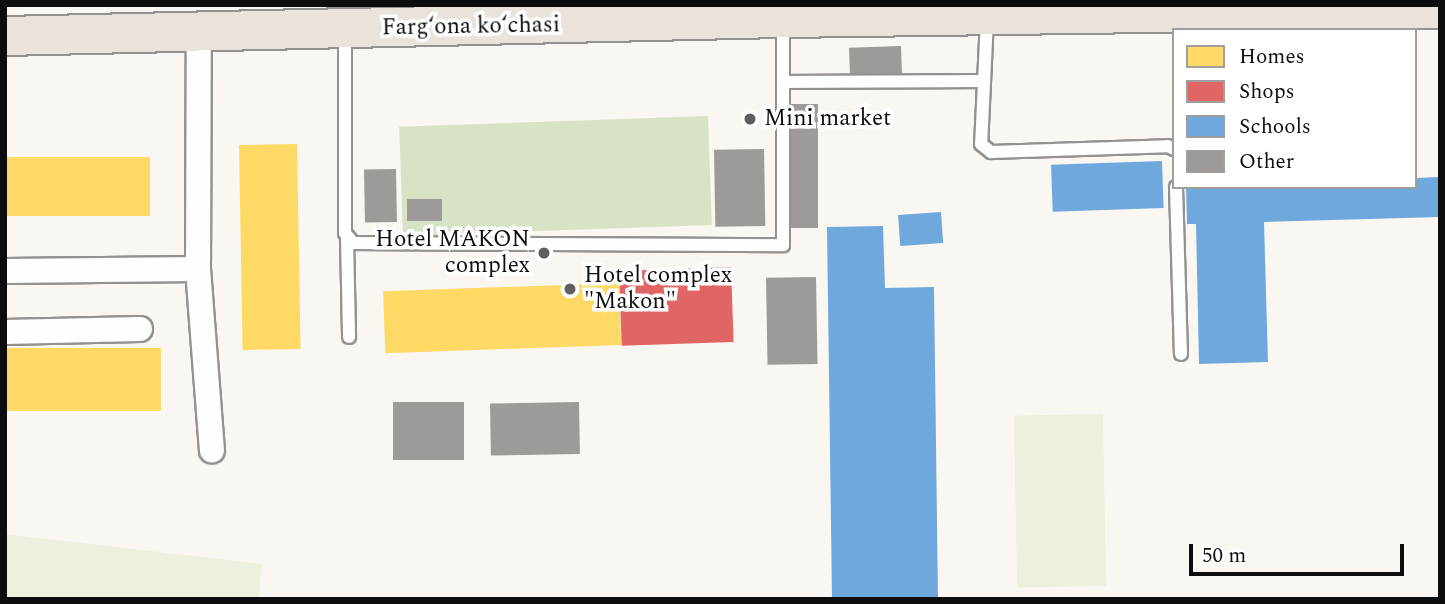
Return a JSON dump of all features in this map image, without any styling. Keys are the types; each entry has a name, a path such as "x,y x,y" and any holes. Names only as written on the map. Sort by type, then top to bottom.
{"main road":[{"name":"Fargʻona koʻchasi","path":"5,36 783,18 987,16 1104,10 1440,9"}],"street":[{"path":"199,33 198,269 212,450"},
{"path":"5,271 198,269"},
{"path":"5,331 140,329"}],"lane":[{"path":"987,16 981,144 991,152 1172,148"},
{"path":"347,238 358,244 783,245 783,18"},
{"path":"345,30 349,337"},
{"path":"783,82 984,81"},
{"path":"1176,189 1181,354"}],"green space":[{"path":"708,116 712,225 403,236 399,127"},
{"path":"1103,414 1106,586 1017,588 1014,416"},
{"path":"5,534 262,564 259,599 5,599"}],"building: Homes":[{"path":"297,144 301,349 243,350 239,145"},
{"path":"5,157 150,157 150,216 5,216"},
{"path":"619,283 621,345 385,353 383,291"},
{"path":"5,348 161,348 161,411 5,411"}],"building: Shops":[{"path":"731,267 734,342 622,346 619,271"}],"building: Schools":[{"path":"1162,161 1164,208 1053,212 1051,165"},
{"path":"1440,177 1440,217 1264,222 1268,362 1199,364 1196,224 1187,224 1186,189 1417,189 1417,178"},
{"path":"941,212 943,243 900,246 898,215"},
{"path":"883,226 885,288 934,287 938,599 832,599 827,227"}],"building: Other":[{"path":"901,46 902,76 850,78 849,48"},
{"path":"788,104 818,104 818,228 788,228"},
{"path":"764,149 765,226 715,227 714,150"},
{"path":"396,169 397,222 365,223 364,170"},
{"path":"407,199 442,199 442,221 407,221"},
{"path":"816,277 818,364 768,365 766,278"},
{"path":"393,402 464,402 464,460 393,460"},
{"path":"579,402 580,454 491,456 490,404"}],"place":[{"name":"Mini market","path":"750,119"},
{"name":"Hotel MAKON complex","path":"544,253"},
{"name":"Hotel complex \"Makon\"","path":"570,289"}]}
